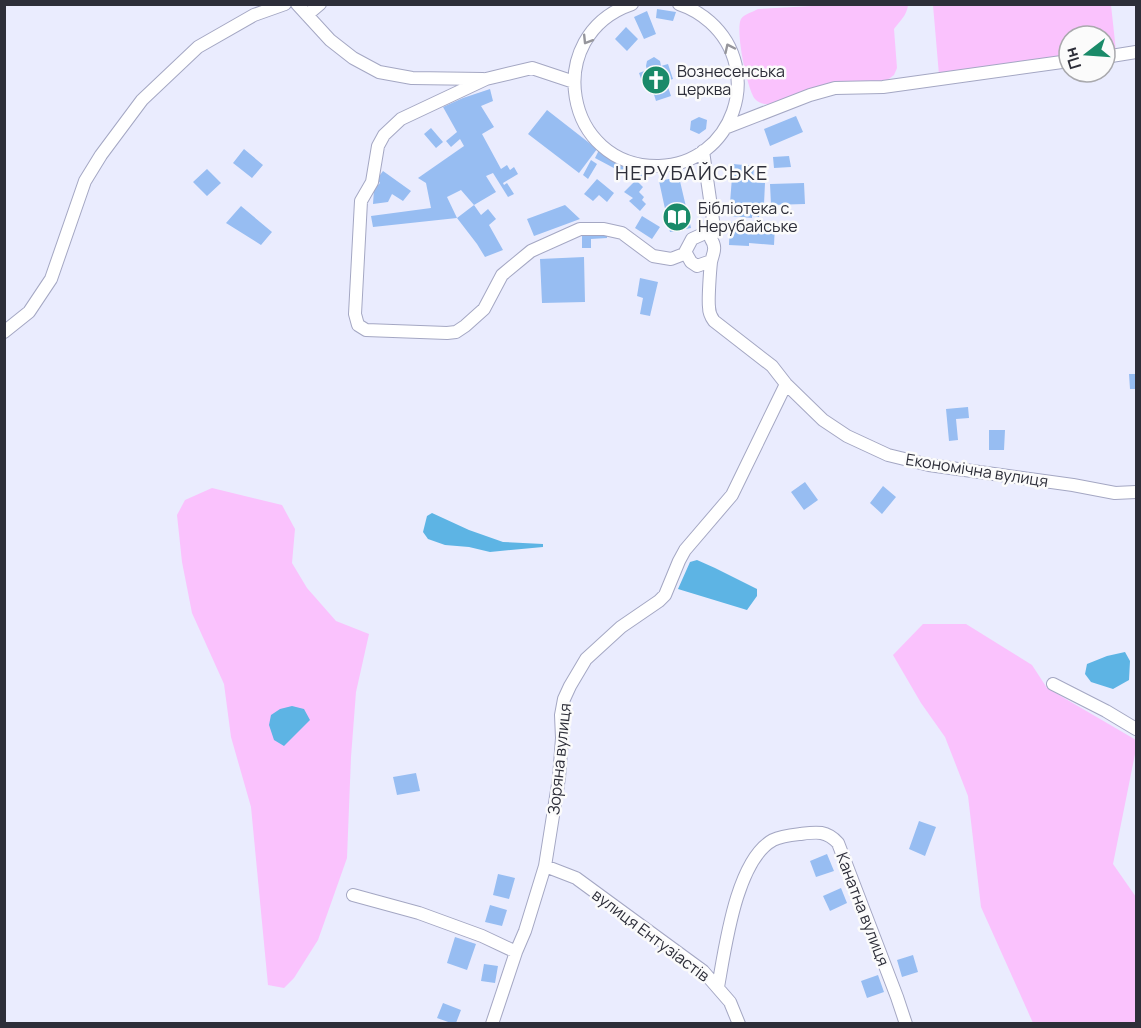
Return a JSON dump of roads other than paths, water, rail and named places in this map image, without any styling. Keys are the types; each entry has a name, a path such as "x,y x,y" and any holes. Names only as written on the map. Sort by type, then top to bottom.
{"street":[{"path":"5,332 29,312 51,279 85,181 100,155 142,100 198,47 254,15 285,4"},
{"path":"297,4 330,40 353,58 379,72 412,78 486,80"},
{"path":"307,15 320,4"},
{"path":"632,4 609,16 591,33 580,50 574,82 575,99 587,129 602,146 617,156 642,165 679,162 703,151 725,128 732,114 738,91 736,68 731,51 722,34 705,17 679,4"},
{"path":"1117,55 1137,52"},
{"path":"725,128 802,98 835,88 883,87 1057,64"},
{"path":"574,82 532,68 486,80 401,119 384,135 378,146 372,182 362,201 355,314 358,326 366,330 456,332 484,309 502,275 531,251 580,229 604,229 622,233 653,256 671,259 684,254 692,239 709,233"},
{"name":"Економічна вулиця","path":"703,151 709,233 715,245 711,261 709,308 711,317 772,366 786,384 823,420 847,436 888,455 929,465 1115,493 1137,492"},
{"path":"684,254 697,266 711,261"},
{"name":"Зоряна вулиця","path":"492,1023 525,931 545,866 559,778 561,715 564,699 586,659 621,627 665,595 685,550 732,495 786,384"},
{"path":"1053,684 1137,729"},
{"name":"Канатна вулиця","path":"718,987 730,921 745,876 760,850 772,840 782,837 822,833 831,835 838,843 906,1023"},
{"name":"вулиця Ентузіастів","path":"545,866 576,878 703,971 730,1002 739,1023"},
{"path":"353,896 419,913 482,936 516,952"}],"water":[{"path":"432,513 503,542 543,544 543,547 490,552 445,545 428,539 423,532 427,516"},
{"path":"697,560 757,589 757,596 747,610 678,589 690,562"},
{"path":"1125,652 1130,661 1129,680 1113,689 1091,682 1085,674 1087,664"},
{"path":"292,706 304,709 310,720 284,746 274,740 269,725 271,715 280,709"}],"place":[{"name":"Вознесенська церква","path":"656,80"},
{"name":"Бібліотека с. Нерубайське","path":"677,217"}],"district":[{"name":"НЕРУБАЙСЬКЕ","path":"692,173"}]}
